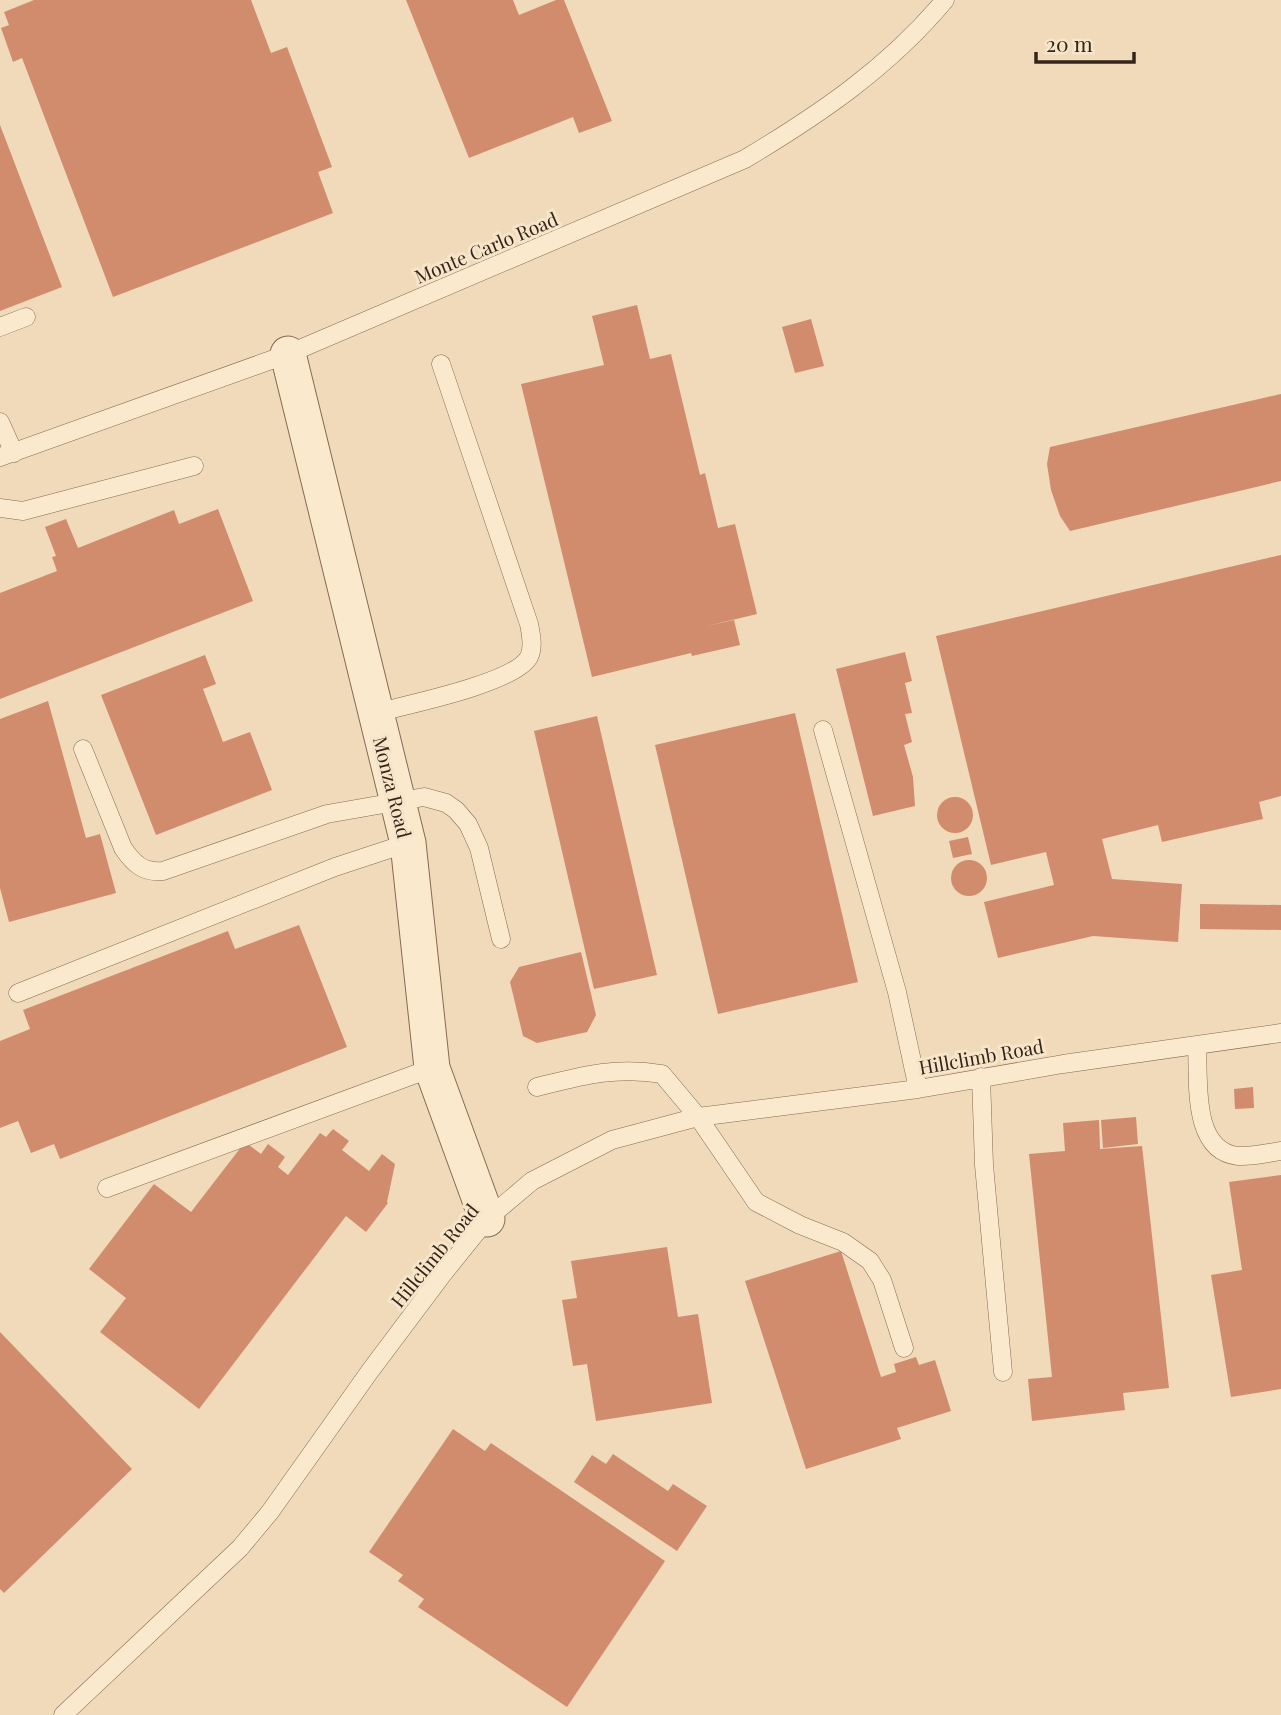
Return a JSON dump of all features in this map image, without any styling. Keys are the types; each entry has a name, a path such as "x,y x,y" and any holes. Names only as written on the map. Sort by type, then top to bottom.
{"street":[{"name":"Monza Road","path":"288,354 408,843 432,1068 487,1219"}],"lane":[{"name":"Monte Carlo Road","path":"7,455 288,354 746,159 813,118 862,82 945,0"},
{"path":"0,327 26,317"},
{"path":"375,713 498,679 523,664 531,649 529,624 441,364"},
{"path":"0,422 7,455"},
{"path":"0,508 23,511 194,466"},
{"path":"823,730 897,992 918,1089"},
{"path":"83,749 123,848 132,861 144,870 153,872 327,814 424,796 446,803 468,824 479,848 501,939"},
{"path":"18,993 335,867 408,843"},
{"name":"Hillclimb Road","path":"63,1715 207,1580 270,1512 370,1371 487,1219 533,1181 612,1140 698,1117 918,1089 981,1077 1281,1033"},
{"path":"1197,1045 1199,1105 1211,1142 1218,1150 1239,1156 1281,1151"},
{"path":"107,1188 432,1068"},
{"path":"537,1087 601,1072 624,1070 662,1074 698,1117 756,1202 800,1225 843,1242 870,1261 882,1280 904,1348"},
{"path":"981,1077 984,1165 1003,1372"}],"building":[{"path":"34,0 251,0 271,53 287,47 332,167 318,172 333,213 113,297 22,58 13,62 1,28 9,25 4,12"},
{"path":"406,0 513,0 519,15 556,0 564,0 612,121 579,133 573,117 469,158"},
{"path":"0,125 62,287 0,311"},
{"path":"637,305 650,359 671,354 700,475 705,473 718,528 735,524 757,614 703,627 734,620 740,645 692,656 691,653 592,677 521,384 604,365 592,316"},
{"path":"811,319 824,366 795,373 782,327"},
{"path":"1281,394 1281,481 1070,531 1060,516 1051,490 1047,464 1050,447"},
{"path":"218,509 253,601 0,699 0,593 57,571 52,557 56,556 45,527 66,519 78,548 174,510 179,524"},
{"path":"1281,555 1281,796 1259,802 1263,819 1162,842 1158,825 1102,839 1112,879 1182,884 1178,942 1093,936 998,958 984,902 1054,885 1046,852 991,865 936,636"},
{"path":"905,652 912,681 905,683 912,713 905,714 912,742 904,745 913,777 915,806 873,816 836,669"},
{"path":"205,655 216,684 203,689 223,742 250,732 272,790 156,835 101,695"},
{"path":"48,701 86,838 100,834 116,893 9,922 0,888 0,719"},
{"path":"795,713 858,982 718,1014 655,745"},
{"path":"597,716 657,975 594,989 534,731"},
{"path":"955,797 968,802 973,815 968,828 955,833 942,828 937,815 942,802"},
{"path":"968,837 972,854 953,858 949,841"},
{"path":"969,860 982,865 987,878 982,891 969,896 956,891 951,878 956,865"},
{"path":"1200,904 1281,905 1281,930 1200,929"},
{"path":"299,925 347,1047 60,1159 54,1144 31,1153 18,1121 0,1128 0,1041 30,1029 23,1010 228,931 235,949"},
{"path":"581,952 596,1015 587,1032 537,1043 523,1036 510,982 519,967"},
{"path":"1253,1087 1254,1108 1235,1109 1234,1089"},
{"path":"1136,1117 1138,1144 1103,1148 1101,1120"},
{"path":"1099,1120 1100,1149 1142,1146 1169,1388 1123,1393 1125,1410 1032,1421 1028,1379 1052,1377 1029,1154 1065,1151 1063,1123"},
{"path":"333,1129 349,1141 342,1150 369,1171 382,1154 395,1164 388,1203 366,1232 346,1216 199,1409 100,1332 126,1298 89,1269 154,1184 191,1212 245,1142 261,1154 268,1144 285,1157 278,1167 288,1175 320,1133 326,1137"},
{"path":"1281,1175 1281,1389 1231,1397 1211,1275 1242,1270 1229,1182"},
{"path":"667,1247 678,1317 698,1314 712,1403 596,1421 587,1364 573,1366 562,1300 577,1298 571,1261"},
{"path":"841,1251 881,1377 896,1372 894,1364 916,1357 919,1365 935,1360 951,1411 897,1428 901,1439 806,1469 745,1281"},
{"path":"0,1332 132,1469 4,1593 0,1589"},
{"path":"453,1429 485,1451 491,1443 665,1561 567,1707 418,1607 424,1599 398,1581 403,1575 369,1552"},
{"path":"613,1454 668,1491 673,1484 707,1506 677,1551 574,1482 592,1455 606,1464"}]}
